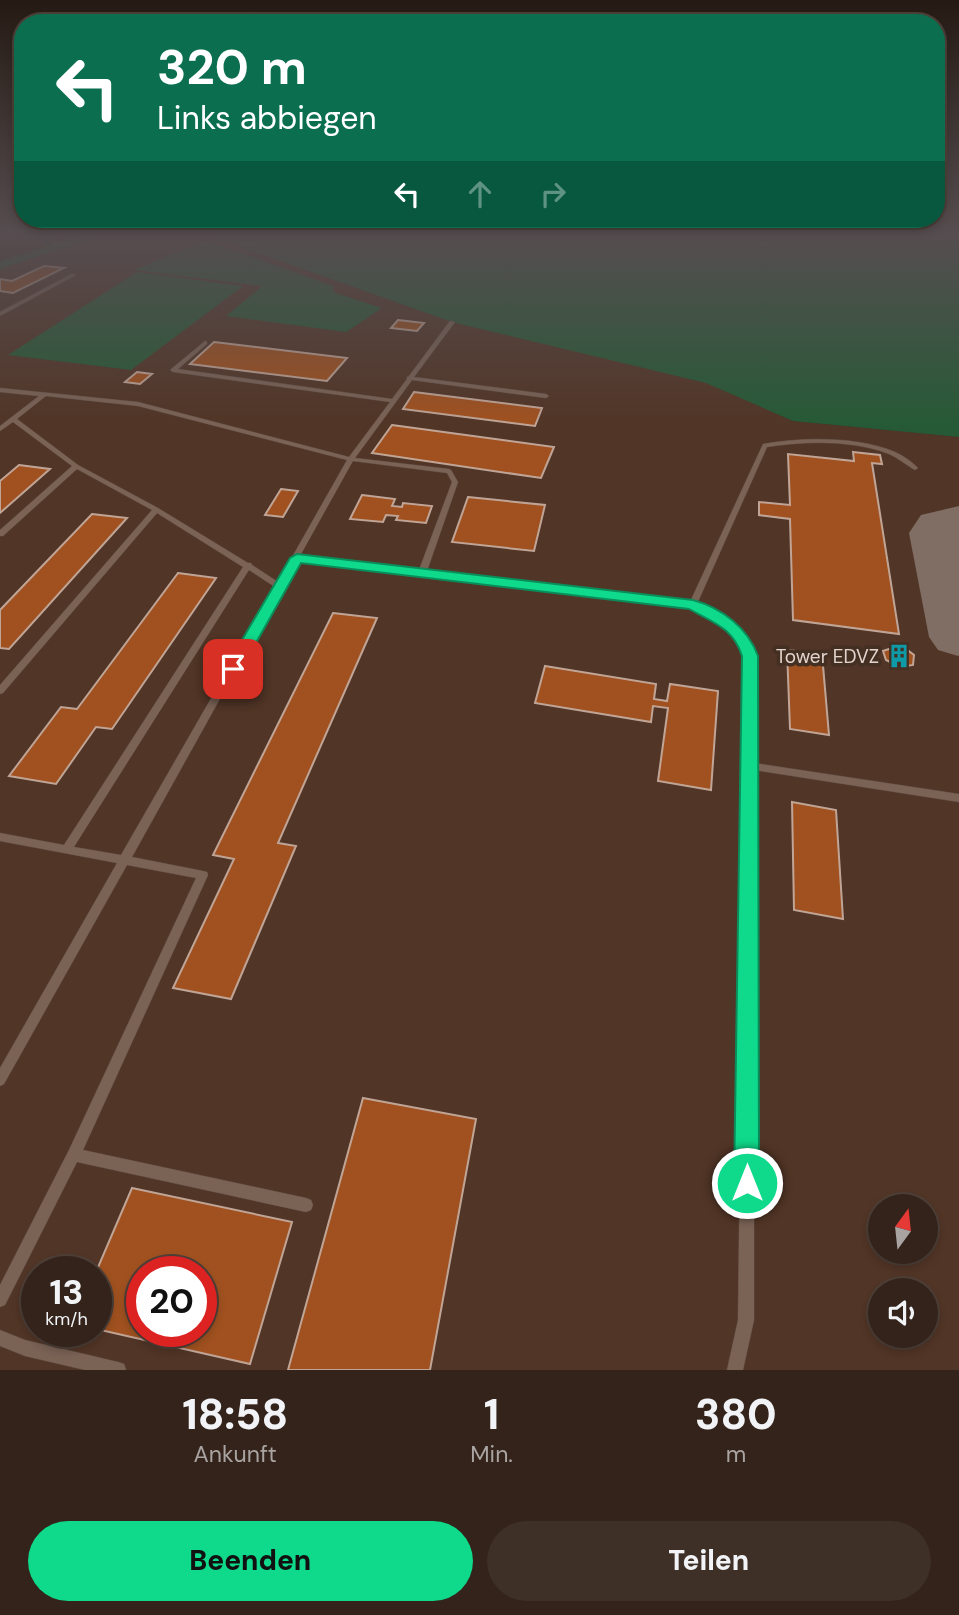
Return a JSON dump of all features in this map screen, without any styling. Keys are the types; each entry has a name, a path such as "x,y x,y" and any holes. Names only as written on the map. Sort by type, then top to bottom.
{"lane":[{"path":"0,314 30,298"},
{"path":"0,1080 351,459 452,322"},
{"path":"205,342 173,370 394,401"},
{"path":"410,379 546,396"},
{"path":"0,390 138,404 351,459 442,470 453,475 455,481 422,573"},
{"path":"0,429 44,396"},
{"path":"14,419 76,466 156,509 281,587"},
{"path":"693,605 765,445 792,441 875,448 895,454 915,468"},
{"path":"0,534 76,466"},
{"path":"0,691 156,509"},
{"path":"297,558 693,605 724,620 744,640 750,656 751,766 746,1320 735,1370"},
{"path":"66,850 248,565"},
{"path":"751,766 959,798"},
{"path":"0,837 122,862 203,874 74,1155 0,1300"},
{"path":"74,1155 306,1205"},
{"path":"0,1338 25,1348 118,1370"}],"shaded area":[{"path":"0,298 384,298 452,322 703,381 793,421 959,437 959,1370 0,1370"}],"green space":[{"path":"97,298 227,298 131,370 8,355"},
{"path":"248,298 351,298 382,308 346,332 226,316"},
{"path":"384,298 959,298 959,437 793,421 706,383 452,322"}],"building":[{"path":"398,320 424,323 417,331 391,328"},
{"path":"214,342 347,358 327,381 190,364"},
{"path":"137,372 152,374 140,384 125,382"},
{"path":"414,392 542,408 535,426 403,409"},
{"path":"392,425 554,447 541,478 372,453"},
{"path":"853,452 880,455 882,464 872,463 899,634 793,620 790,519 759,515 759,502 790,505 788,454 854,461"},
{"path":"19,465 50,469 0,513 0,481"},
{"path":"281,489 298,491 283,517 265,515"},
{"path":"362,495 395,499 392,506 402,507 403,503 432,506 426,523 396,520 398,516 386,515 383,522 350,519"},
{"path":"468,497 545,505 534,551 452,542"},
{"path":"92,514 127,518 9,649 0,648 0,610"},
{"path":"178,573 216,578 112,729 96,727 56,784 9,776 61,707 77,709"},
{"path":"333,613 377,618 278,843 296,846 231,999 173,988 234,859 213,855"},
{"name":"Tower EDVZ","path":"895,647 906,649 914,655 913,665 900,667 886,660 883,651"},
{"path":"787,650 822,654 829,735 790,729"},
{"path":"545,666 656,684 654,699 667,701 670,684 718,691 711,790 658,781 668,708 653,706 651,722 535,703"},
{"path":"792,802 836,810 843,919 794,910"},
{"path":"363,1098 476,1119 430,1370 288,1370"},
{"path":"132,1188 292,1222 250,1364 175,1347 217,1347 217,1256 126,1256 126,1336 112,1333 112,1256 103,1256"}],"taxiway":[{"path":"958,637 934,533 939,526 959,521"}],"place":[{"name":"Tower EDVZ","path":"899,656"}],"route":[{"path":"233,669 297,558 693,605 734,627 744,640 750,656 747,1183"}]}
